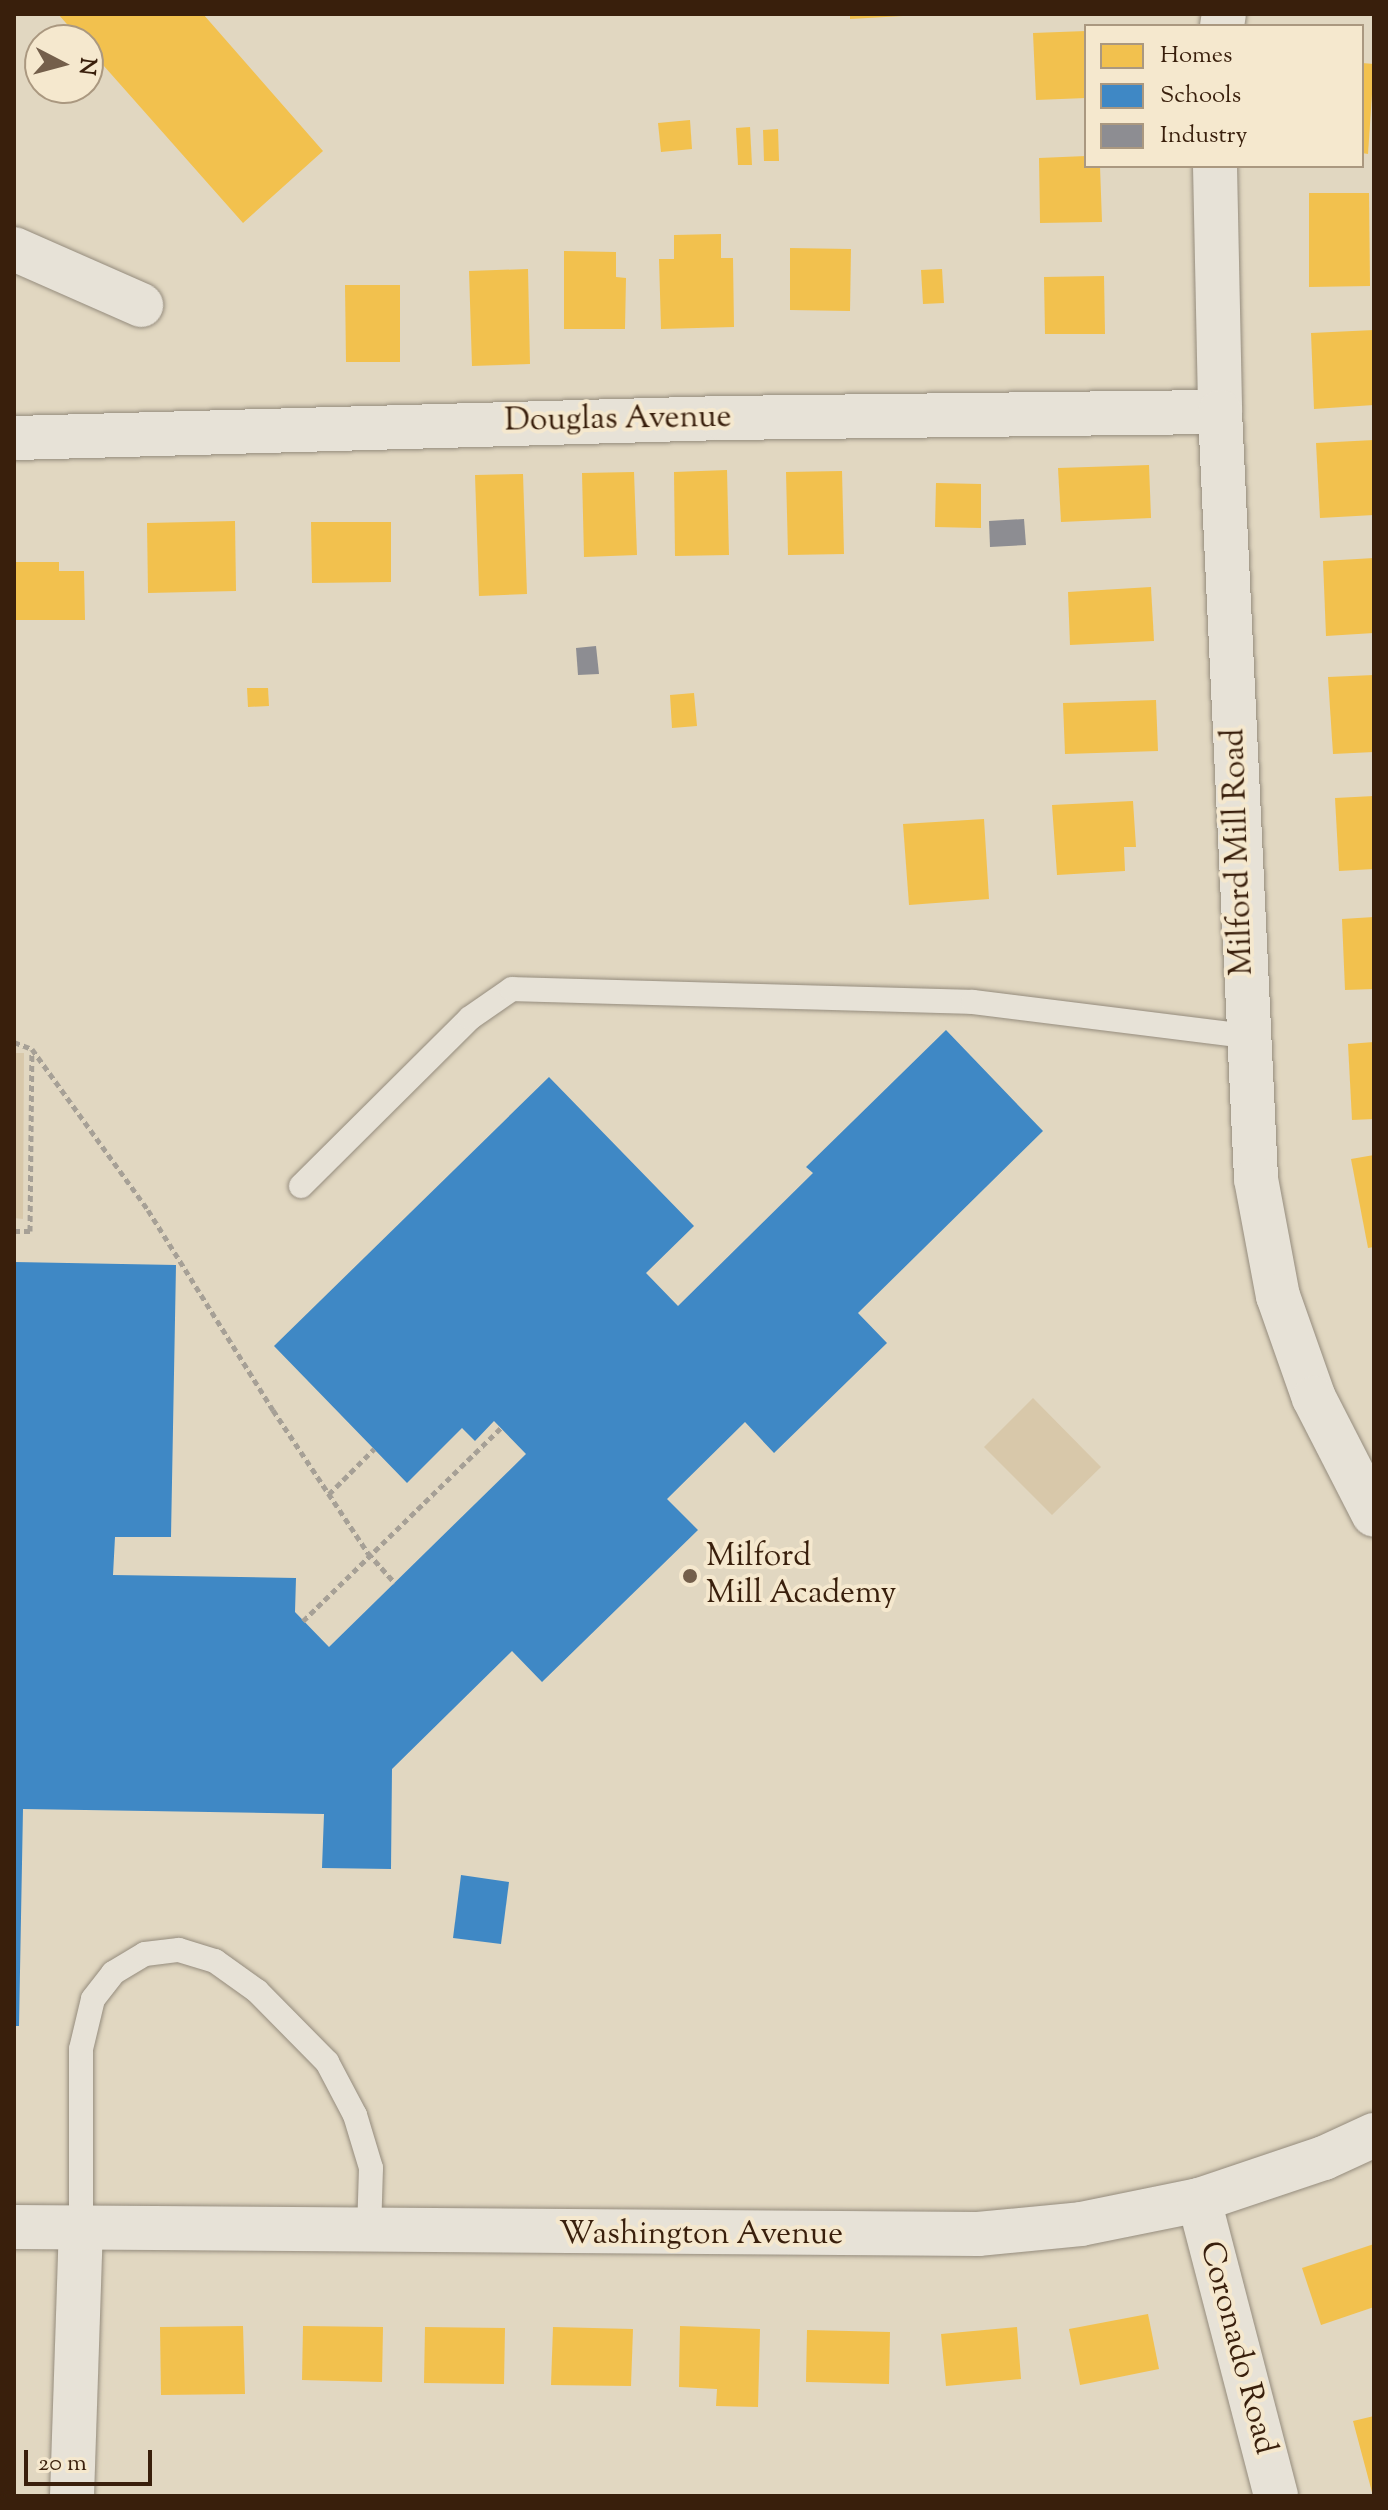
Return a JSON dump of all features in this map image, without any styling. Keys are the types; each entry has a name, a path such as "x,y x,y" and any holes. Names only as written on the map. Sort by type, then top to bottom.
{"main road":[{"name":"Milford Mill Road","path":"1215,168 1220,412 1246,1036 1256,1179 1278,1296 1314,1398 1374,1515"},
{"path":"14,249 141,305"},
{"name":"Douglas Avenue","path":"16,438 676,419 1220,412"},
{"name":"Washington Avenue","path":"14,2227 369,2232 978,2234 1081,2224 1199,2200 1324,2158 1374,2135"},
{"name":"Coronado Road","path":"1199,2200 1276,2496"},
{"path":"72,2496 81,2228"}],"lane":[{"path":"301,1186 470,1018 512,989 973,1002 1246,1036"},
{"path":"81,2228 81,2049 93,1999 113,1973 145,1954 179,1950 215,1961 257,1991 327,2062 355,2115 371,2168 369,2232"}],"path":[{"path":"14,1042 32,1049 148,1210 368,1553 395,1583"},
{"path":"14,1231 30,1231 32,1049"},
{"path":"303,1621 368,1553 501,1428"},
{"path":"329,1494 374,1449"}],"shaded area":[{"path":"14,1053 24,1053 23,1219 14,1218"},
{"path":"1033,1398 1101,1467 1052,1515 984,1447"}],"building: Homes":[{"path":"58,14 203,14 323,151 243,223 104,66 104,24 67,24"},
{"path":"850,14 903,14 903,16 850,19"},
{"path":"1084,31 1084,98 1036,100 1033,33"},
{"path":"1364,63 1374,64 1368,154 1364,153"},
{"path":"690,120 692,149 661,152 658,123"},
{"path":"750,127 752,165 738,165 736,128"},
{"path":"778,129 779,161 764,161 763,130"},
{"path":"1084,156 1084,168 1100,168 1102,222 1040,223 1039,158"},
{"path":"1309,193 1369,193 1370,286 1309,287"},
{"path":"721,234 721,258 733,258 734,327 661,329 659,259 674,259 674,235"},
{"path":"790,248 851,249 850,311 790,310"},
{"path":"564,251 616,252 616,277 626,278 625,329 564,329"},
{"path":"528,269 530,364 472,366 469,271"},
{"path":"942,269 944,303 923,304 921,270"},
{"path":"1104,276 1105,334 1045,334 1044,277"},
{"path":"345,285 400,285 400,362 346,362"},
{"path":"1374,330 1374,405 1314,409 1311,333"},
{"path":"1374,440 1374,515 1320,518 1316,443"},
{"path":"1149,465 1151,518 1061,522 1058,468"},
{"path":"727,470 729,555 675,556 674,472"},
{"path":"842,471 844,554 788,555 786,472"},
{"path":"634,472 637,555 584,557 582,473"},
{"path":"523,474 527,594 479,596 475,475"},
{"path":"936,483 981,484 981,528 935,527"},
{"path":"235,521 236,591 148,593 147,523"},
{"path":"311,522 391,522 391,582 312,583"},
{"path":"1374,558 1374,633 1326,636 1323,561"},
{"path":"14,562 59,562 59,571 84,571 85,620 14,620"},
{"path":"1151,587 1154,641 1070,645 1068,592"},
{"path":"1374,675 1374,752 1333,754 1328,677"},
{"path":"247,688 268,688 269,706 248,707"},
{"path":"694,693 697,726 672,728 670,695"},
{"path":"1156,700 1158,751 1065,754 1063,703"},
{"path":"1374,796 1374,869 1339,871 1335,798"},
{"path":"1133,801 1136,847 1124,847 1125,871 1057,875 1052,805"},
{"path":"984,819 989,899 909,905 903,824"},
{"path":"1374,917 1374,989 1345,990 1342,919"},
{"path":"1374,1042 1374,1119 1352,1120 1348,1044"},
{"path":"1374,1155 1374,1247 1368,1248 1351,1159"},
{"path":"1374,2244 1374,2307 1321,2325 1302,2268"},
{"path":"1148,2314 1159,2369 1080,2385 1069,2329"},
{"path":"243,2326 245,2394 161,2395 160,2327"},
{"path":"303,2326 383,2327 382,2382 302,2380"},
{"path":"680,2326 760,2329 758,2407 716,2406 717,2389 679,2387"},
{"path":"425,2327 505,2328 504,2384 424,2383"},
{"path":"553,2327 633,2329 631,2386 551,2385"},
{"path":"1017,2327 1021,2379 946,2386 941,2334"},
{"path":"807,2330 890,2332 889,2384 806,2382"},
{"path":"1374,2416 1374,2496 1373,2496 1353,2421"}],"building: Schools":[{"path":"946,1030 1043,1131 858,1313 887,1343 774,1453 745,1422 667,1499 698,1530 542,1682 512,1651 392,1769 391,1869 322,1868 324,1814 23,1809 19,2026 14,2026 14,1262 176,1265 171,1537 115,1537 113,1575 296,1578 295,1612 329,1647 526,1454 494,1421 475,1441 462,1428 407,1483 274,1346 549,1077 694,1226 646,1273 678,1306 813,1173 806,1167"},
{"path":"461,1875 509,1882 501,1944 453,1938"}],"building: Industry":[{"path":"1024,519 1026,545 990,547 989,521"},
{"path":"596,646 599,674 578,675 576,648"}],"place":[{"name":"Milford Mill Academy","path":"690,1576"}]}
